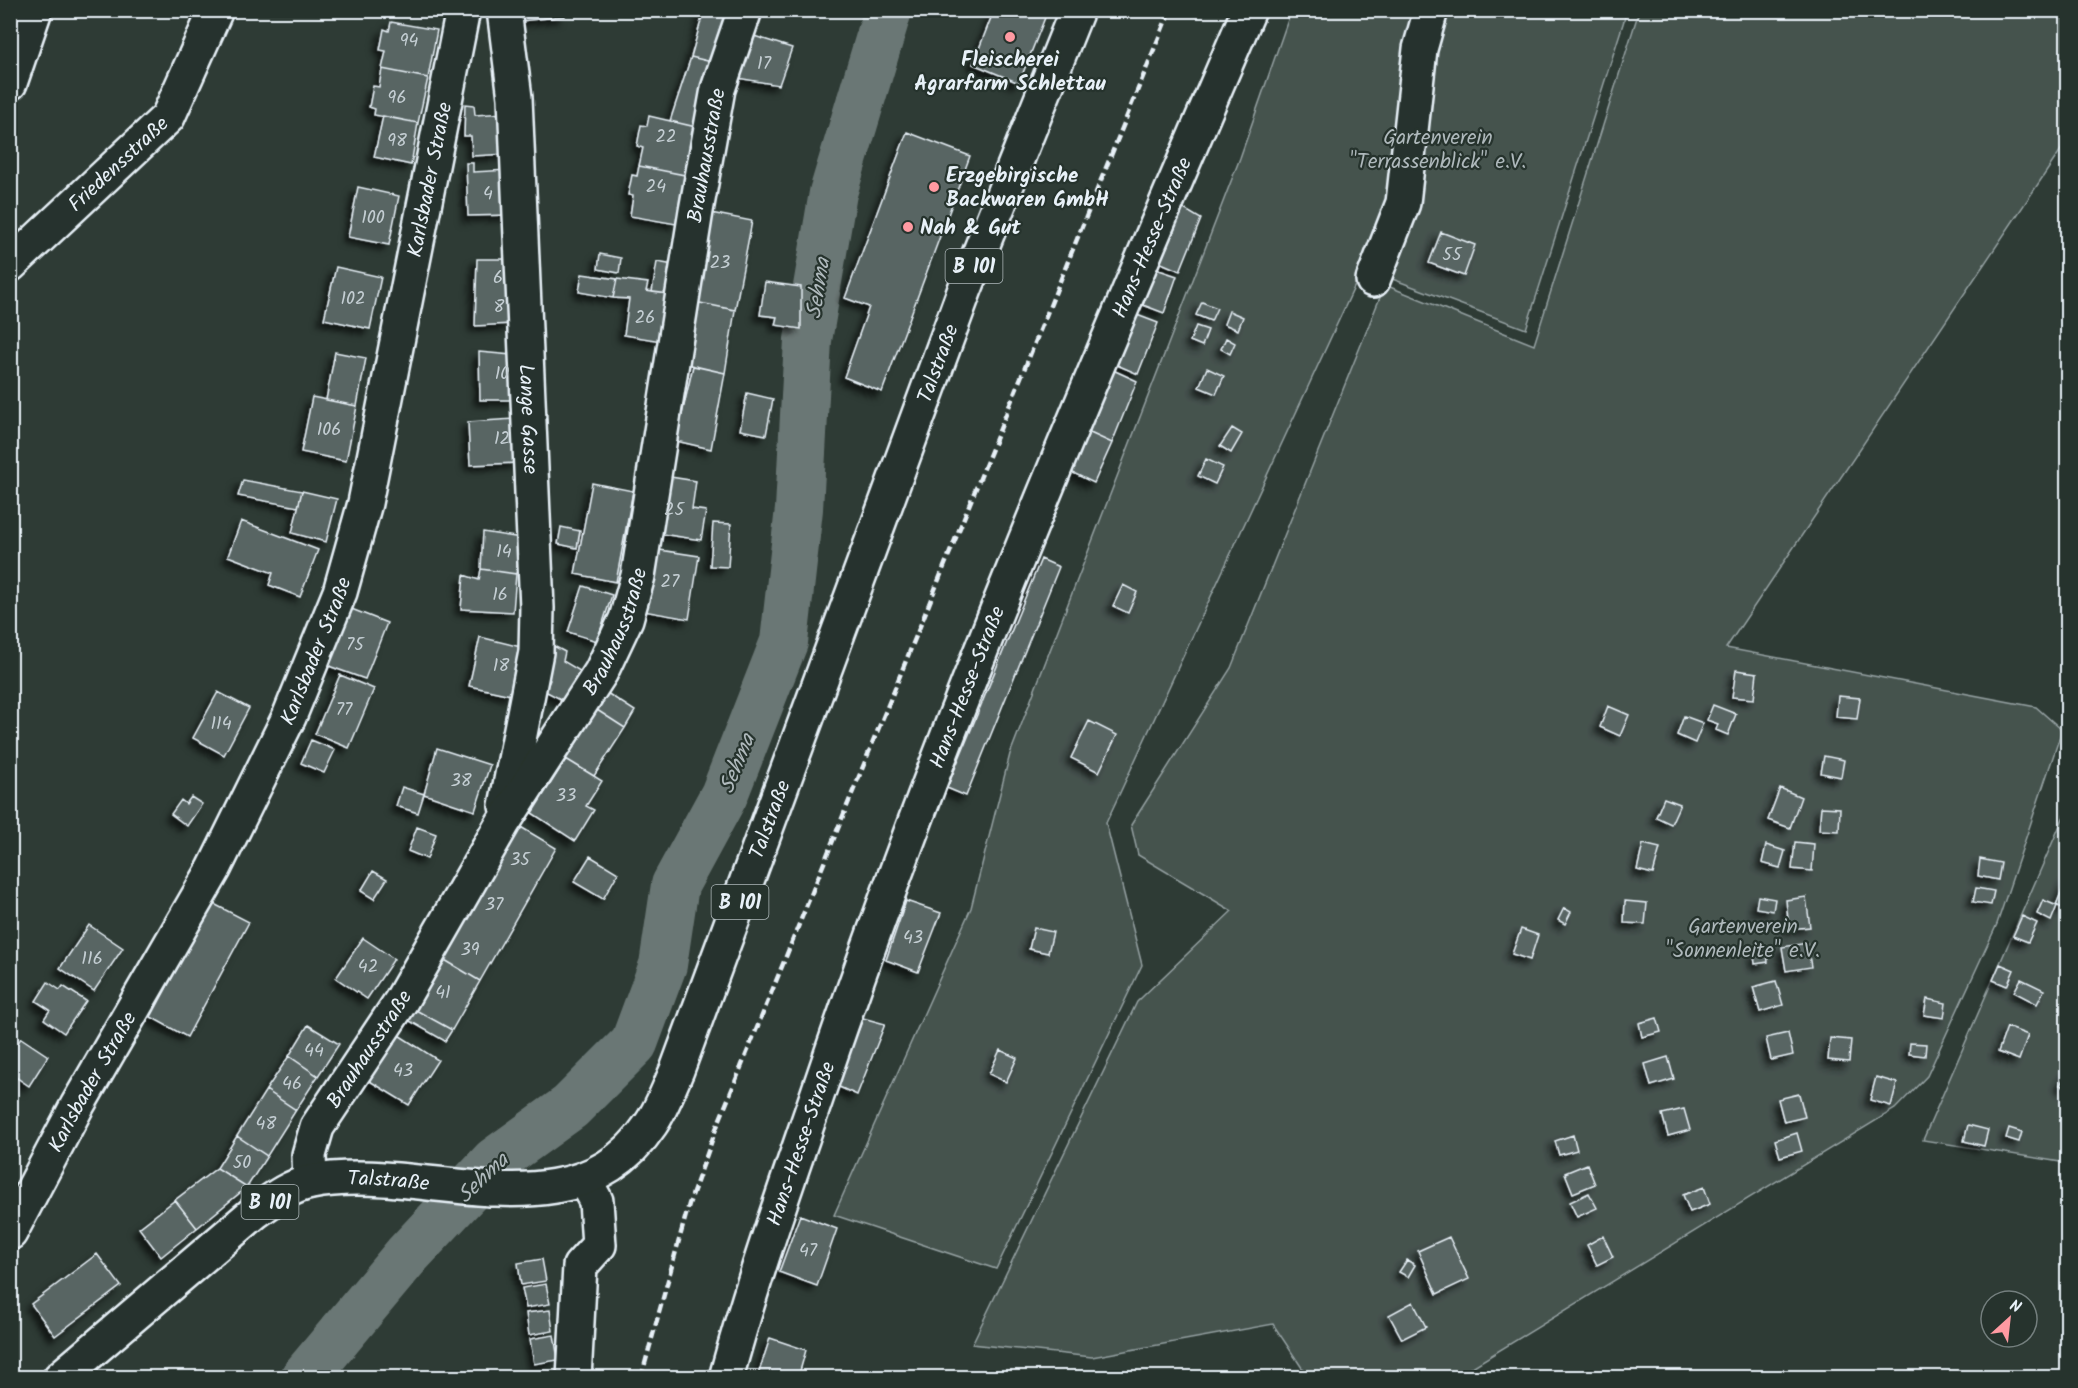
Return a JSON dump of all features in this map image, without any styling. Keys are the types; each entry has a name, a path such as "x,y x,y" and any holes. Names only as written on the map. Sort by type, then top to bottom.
{"street":[{"path":"10,83 35,10"},
{"name":"Friedensstraße","path":"10,265 168,117 216,10"},
{"name":"Karlsbader Straße","path":"10,1233 77,1106 214,868 289,717 340,592 366,503 463,10"},
{"name":"Lange Gasse","path":"503,823 536,652 537,608 515,98 504,10"},
{"name":"Brauhausstraße","path":"310,1182 309,1155 317,1127 401,1001 503,823 601,672 626,619 638,576 696,211 718,89 745,10"},
{"name":"Talstraße","path":"60,1377 255,1212 282,1194 310,1182 361,1178 512,1191 542,1188 584,1179 604,1169 633,1146 652,1123 677,1070 965,289 1077,10"},
{"name":"Hans-Hesse-Straße","path":"726,1377 871,935 927,788 1083,403 1249,10"},
{"path":"1373,280 1403,203 1420,49 1431,10"},
{"path":"574,1377 580,1266 599,1245 596,1201 584,1179"}],"green space":[{"name":"Gartenverein \"Terrassenblick\" e.V.","path":"1291,11 1627,11 1526,329 1363,268 1106,823 1142,965 996,1269 834,1215 971,908 1010,754 1240,158"},
{"name":"Gartenverein \"Sonnenleite\" e.V.","path":"1639,11 2067,11 2067,141 1726,648 2036,707 2062,730 1997,924 1927,1076 1895,1109 1456,1377 1308,1377 1273,1324 1092,1357 972,1344 1137,1002 1232,911 1138,855 1131,825 1231,668 1385,285 1534,345"},
{"path":"2067,809 2067,1163 1923,1140"}],"building":[{"path":"512,10 564,10 565,16 521,21"},
{"path":"704,10 726,10 712,62 691,57"},
{"name":"Fleischerei Agrarfarm Schlettau","path":"994,10 1048,10 1019,83 973,64"},
{"path":"391,22 437,30 428,78 382,69 386,51 380,50 384,29 389,31"},
{"path":"751,35 792,48 779,85 737,78"},
{"path":"691,57 712,62 696,127 670,121"},
{"path":"382,69 428,78 418,123 374,115 375,109 369,107 373,86 379,87"},
{"path":"465,104 474,105 475,115 505,113 508,154 472,156 471,136 464,136"},
{"path":"383,116 418,123 411,165 374,157"},
{"path":"649,116 696,127 685,175 639,166 643,148 637,146 641,125 647,126"},
{"name":"Nah & Gut","path":"907,132 970,156 882,392 844,377 869,307 845,298"},
{"path":"466,163 473,163 473,172 509,170 510,215 468,216"},
{"path":"639,166 685,175 676,224 630,216 633,196 628,195 632,175 637,176"},
{"path":"358,187 399,196 389,245 348,237"},
{"path":"1179,206 1201,219 1180,271 1159,262"},
{"path":"711,213 752,221 735,310 695,302"},
{"path":"1441,232 1475,245 1464,276 1429,263"},
{"path":"600,254 621,258 619,273 598,269"},
{"path":"477,259 511,259 511,324 475,326"},
{"path":"657,262 674,265 668,294 652,292"},
{"path":"336,267 381,277 370,329 324,319"},
{"path":"1156,269 1177,276 1164,313 1143,305"},
{"path":"582,274 617,279 613,298 579,292"},
{"path":"617,279 648,283 646,291 668,294 661,341 624,335 629,299 613,298"},
{"path":"765,282 801,287 801,329 775,325 777,317 760,315"},
{"path":"695,302 735,310 725,373 686,364"},
{"path":"1202,302 1217,308 1211,321 1196,315"},
{"path":"1229,311 1243,317 1238,330 1224,324"},
{"path":"1137,315 1158,323 1138,374 1117,365"},
{"path":"1196,326 1208,330 1202,346 1190,341"},
{"path":"1226,338 1235,343 1230,354 1221,349"},
{"path":"335,352 366,358 357,406 326,400"},
{"path":"479,352 512,355 514,400 480,400"},
{"path":"693,366 725,373 711,449 676,441"},
{"path":"1207,368 1224,376 1216,394 1199,387"},
{"path":"1113,370 1137,381 1112,443 1088,432"},
{"path":"747,393 773,399 766,435 740,430"},
{"path":"312,397 357,406 346,461 301,452"},
{"path":"514,419 517,463 470,465 468,422"},
{"path":"1232,428 1242,434 1231,453 1220,446"},
{"path":"1088,432 1112,443 1094,483 1071,472"},
{"path":"1206,459 1223,467 1215,484 1198,476"},
{"path":"664,476 696,481 692,509 706,511 701,540 655,533"},
{"path":"243,480 302,491 298,507 238,496"},
{"path":"592,483 633,491 616,582 575,574"},
{"path":"302,491 337,499 326,542 292,533"},
{"path":"241,521 318,550 300,597 269,585 273,573 228,556"},
{"path":"713,523 731,524 728,567 710,566"},
{"path":"561,527 580,531 577,548 558,544"},
{"path":"483,532 521,538 516,574 481,569"},
{"path":"653,549 699,556 689,619 643,611"},
{"path":"1041,559 1059,567 966,796 947,788"},
{"path":"481,569 516,574 513,612 461,609 464,575 479,580"},
{"path":"1123,585 1137,592 1128,613 1113,606"},
{"path":"583,586 612,595 597,641 568,632"},
{"path":"349,608 387,623 365,679 326,665"},
{"path":"480,637 521,647 511,695 469,686"},
{"path":"548,643 565,652 563,661 585,674 568,703 545,691 550,680 543,674"},
{"path":"1736,670 1757,673 1754,699 1732,697"},
{"path":"340,675 374,689 349,748 315,734"},
{"path":"218,692 249,708 224,755 193,738"},
{"path":"607,693 635,711 625,728 597,710"},
{"path":"1838,696 1860,698 1857,719 1836,717"},
{"path":"1713,705 1736,714 1728,735 1716,730 1718,724 1707,720"},
{"path":"1608,706 1629,715 1620,736 1600,727"},
{"path":"597,710 625,728 594,776 566,759"},
{"path":"1684,716 1703,723 1695,743 1677,735"},
{"path":"1089,721 1117,735 1099,772 1071,758"},
{"path":"311,740 335,750 324,773 301,763"},
{"path":"437,748 490,765 475,811 424,794"},
{"path":"1824,756 1844,760 1841,777 1821,773"},
{"path":"566,759 602,781 586,806 594,810 575,841 532,813"},
{"path":"402,787 424,794 418,813 396,806"},
{"path":"1780,788 1801,797 1790,828 1768,820"},
{"path":"191,797 202,804 187,826 171,814 181,800 186,804"},
{"path":"1664,798 1680,804 1671,824 1656,817"},
{"path":"1821,807 1840,808 1839,831 1819,830"},
{"path":"519,826 556,848 480,981 443,959"},
{"path":"417,827 436,834 427,859 408,851"},
{"path":"1795,842 1814,844 1812,871 1792,869"},
{"path":"1643,844 1660,848 1653,874 1637,870"},
{"path":"1766,845 1785,851 1780,868 1762,863"},
{"path":"590,856 618,873 603,899 574,882"},
{"path":"1980,859 2001,863 1998,880 1978,876"},
{"path":"373,871 387,879 374,899 361,891"},
{"path":"2068,879 2068,911 2056,905"},
{"path":"1976,888 1994,891 1991,905 1973,902"},
{"path":"1758,896 1775,899 1773,911 1756,908"},
{"path":"1806,897 1810,927 1789,929 1786,900"},
{"path":"2043,900 2057,906 2051,921 2037,914"},
{"path":"906,901 941,913 918,972 886,960"},
{"path":"1625,901 1647,903 1645,924 1624,923"},
{"path":"212,903 249,922 187,1037 151,1017"},
{"path":"1564,908 1571,912 1565,924 1558,920"},
{"path":"2022,916 2037,923 2028,942 2013,936"},
{"path":"89,925 123,948 94,991 60,968"},
{"path":"1034,928 1053,932 1048,953 1029,949"},
{"path":"1521,929 1538,935 1530,960 1512,954"},
{"path":"363,938 394,959 367,999 336,978"},
{"path":"1807,943 1811,967 1786,971 1782,947"},
{"path":"1767,953 1768,962 1755,964 1754,954"},
{"path":"443,959 480,981 452,1030 414,1009"},
{"path":"2000,964 2014,970 2007,986 1993,980"},
{"path":"2021,979 2044,990 2037,1004 2014,992"},
{"path":"1776,981 1783,1005 1760,1012 1753,987"},
{"path":"48,982 60,990 63,986 86,1001 64,1033 44,1019 50,1010 36,1001"},
{"path":"1927,999 1946,1003 1944,1018 1924,1015"},
{"path":"414,1009 452,1030 445,1041 408,1020"},
{"path":"863,1018 885,1024 857,1095 837,1086"},
{"path":"1657,1018 1661,1032 1642,1037 1639,1023"},
{"path":"308,1025 339,1044 318,1076 289,1056"},
{"path":"2007,1027 2028,1035 2019,1060 1998,1052"},
{"path":"1788,1033 1793,1055 1771,1060 1766,1038"},
{"path":"397,1034 438,1060 409,1105 368,1080"},
{"path":"21,1038 48,1056 29,1086 10,1073 10,1041 18,1043"},
{"path":"1830,1038 1851,1040 1849,1062 1828,1060"},
{"path":"1910,1043 1926,1044 1925,1056 1909,1054"},
{"path":"1000,1050 1017,1058 1006,1082 989,1074"},
{"path":"289,1056 318,1076 296,1110 266,1090"},
{"path":"1668,1057 1674,1079 1651,1086 1645,1064"},
{"path":"2068,1070 2068,1089 2060,1085"},
{"path":"1876,1077 1897,1083 1891,1106 1870,1100"},
{"path":"266,1090 296,1110 267,1156 237,1136"},
{"path":"1799,1094 1805,1117 1784,1122 1778,1099"},
{"path":"1684,1109 1690,1130 1668,1136 1662,1114"},
{"path":"1968,1125 1988,1130 1984,1146 1964,1141"},
{"path":"2009,1128 2022,1132 2019,1142 2006,1138"},
{"path":"1797,1133 1802,1151 1780,1157 1775,1140"},
{"path":"1573,1135 1577,1150 1559,1155 1555,1141"},
{"path":"237,1136 267,1156 247,1187 217,1168"},
{"path":"1587,1164 1595,1184 1573,1193 1565,1173"},
{"path":"217,1168 247,1187 197,1228 175,1200"},
{"path":"1704,1187 1710,1204 1690,1212 1683,1195"},
{"path":"1589,1193 1597,1208 1577,1217 1570,1202"},
{"path":"175,1200 197,1228 161,1257 139,1228"},
{"path":"800,1215 837,1229 817,1286 779,1272"},
{"path":"1603,1236 1613,1257 1597,1265 1587,1245"},
{"path":"1449,1237 1469,1279 1437,1294 1418,1251"},
{"path":"97,1254 121,1286 55,1336 31,1304"},
{"path":"542,1259 546,1281 521,1285 518,1263"},
{"path":"1407,1260 1415,1265 1408,1277 1399,1272"},
{"path":"546,1284 550,1304 526,1308 522,1288"},
{"path":"1413,1302 1426,1327 1402,1339 1389,1315"},
{"path":"550,1310 553,1331 529,1335 526,1313"},
{"path":"554,1335 558,1360 534,1364 530,1339"},
{"path":"770,1338 806,1350 798,1378 757,1378"}],"waterway":[{"name":"Sehma","path":"304,1378 407,1255 495,1161 570,1107 634,1043 663,965 675,885 724,795 784,642 799,509 808,340 833,193 888,10"}],"railway":[{"path":"641,1378 689,1204 716,1129 1170,10"}],"place":[{"name":"Fleischerei Agrarfarm Schlettau","path":"1010,37"},
{"name":"Erzgebirgische Backwaren GmbH","path":"934,187"},
{"name":"Nah & Gut","path":"908,227"}]}
